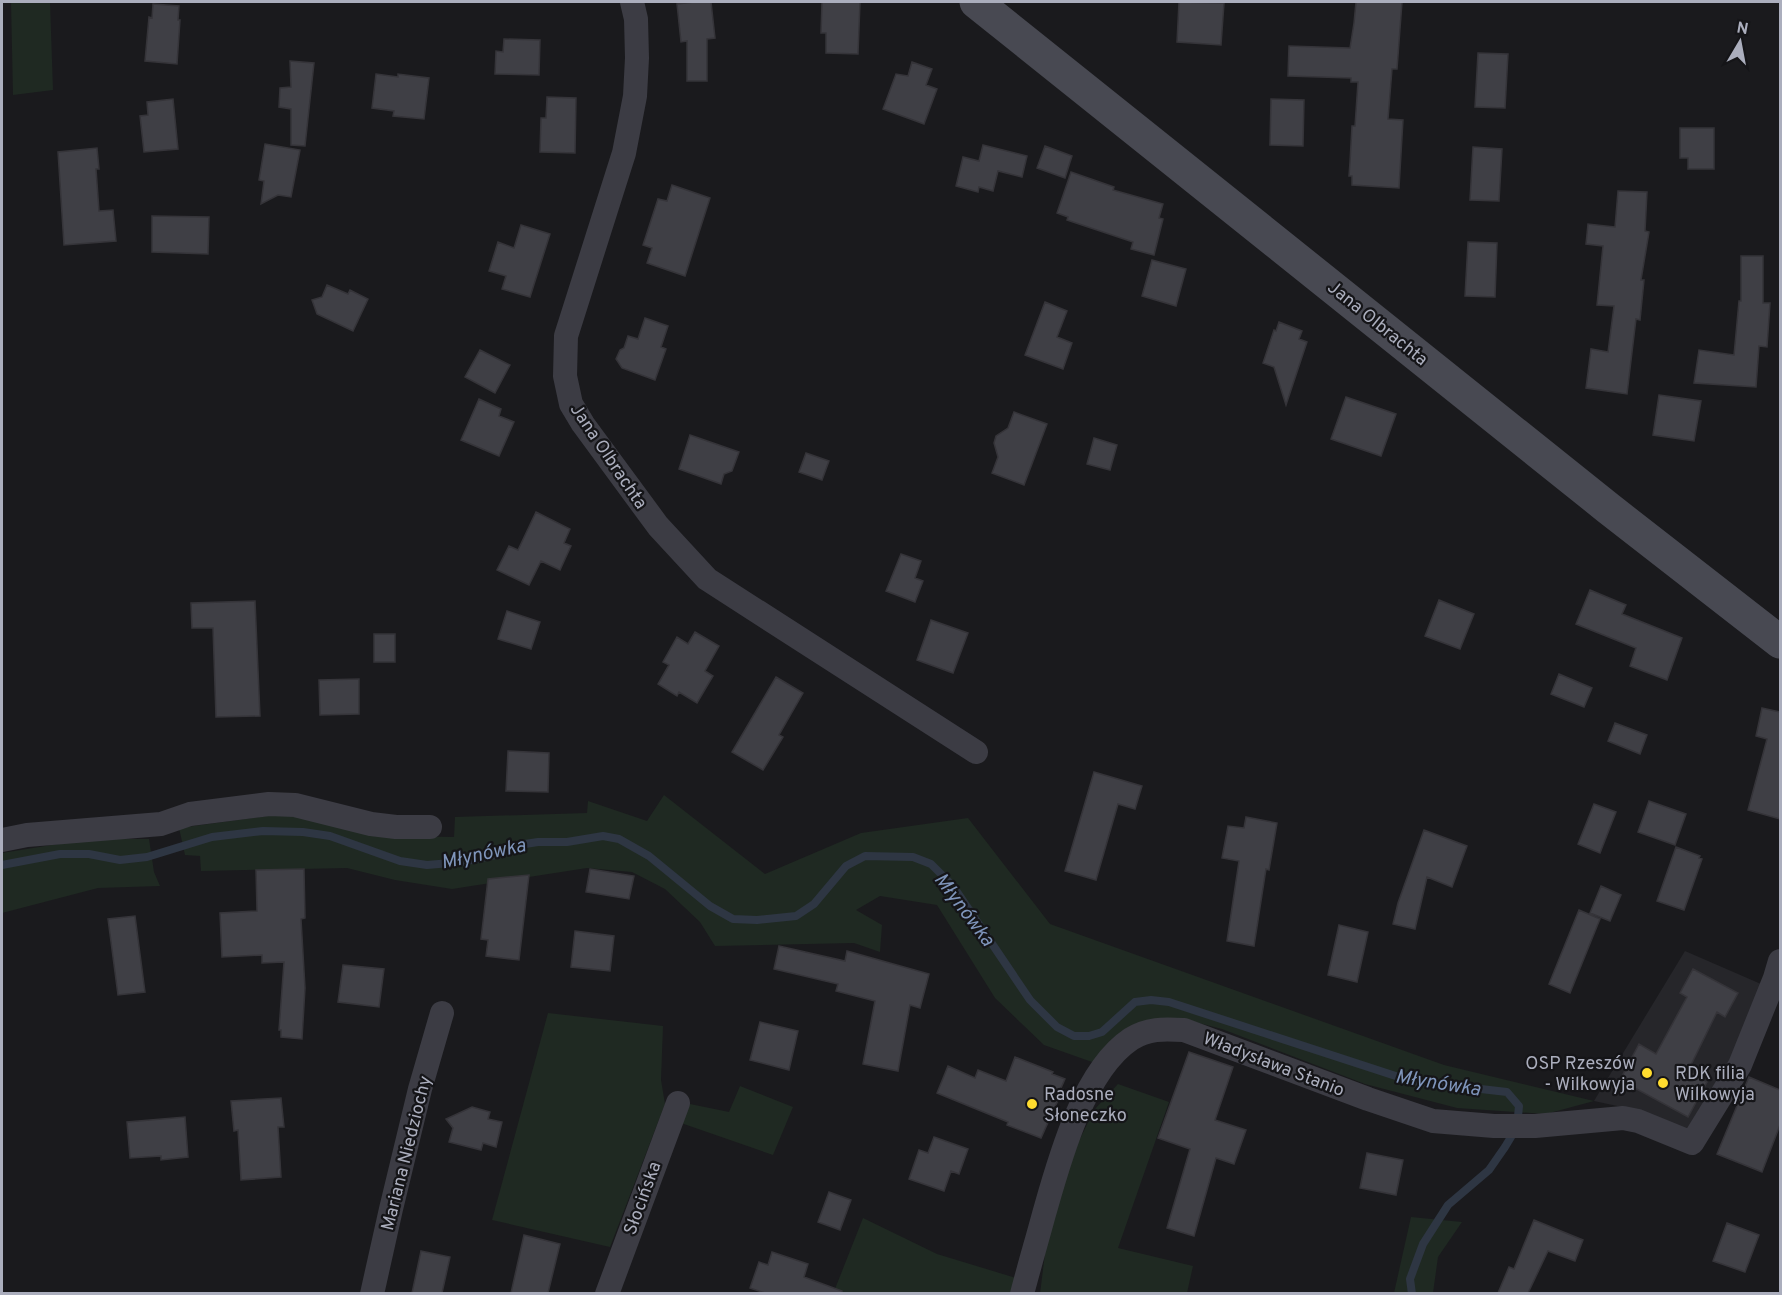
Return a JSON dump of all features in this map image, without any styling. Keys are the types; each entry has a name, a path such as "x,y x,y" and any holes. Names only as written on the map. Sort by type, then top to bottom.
{"street":[{"name":"Jana Olbrachta","path":"632,2 636,19 635,96 624,153 566,336 565,376 571,404 583,424 658,526 707,579 976,752"},
{"name":"Jana Olbrachta","path":"976,2 1608,508 1780,642"},
{"path":"2,840 27,835 161,824 190,814 269,804 295,805 371,824 430,828"},
{"name":"Władysława Stanio","path":"1022,1293 1061,1154 1086,1094 1112,1056 1132,1039 1156,1029 1184,1030 1433,1121 1494,1126 1535,1126 1623,1118 1638,1121 1692,1143 1740,1065 1780,961"},
{"name":"Mariana Niedziochy","path":"372,1293 420,1089 442,1013"},
{"name":"Słocińska","path":"607,1293 678,1103"}],"shaded area":[{"path":"11,2 50,2 53,90 13,95"},
{"path":"664,795 765,874 861,833 968,818 1050,924 1444,1065 1594,1101 1546,1114 1457,1108 1365,1084 1222,1029 1191,1021 1092,1062 1044,1045 995,998 937,905 880,896 856,910 882,925 880,952 854,943 715,946 700,922 665,889 632,872 587,868 452,889 395,880 347,868 201,871 200,856 185,855 179,828 282,814 390,836 454,837 455,817 587,813 588,801 647,821"},
{"path":"89,839 149,839 154,872 160,886 98,888 2,913 2,853"},
{"path":"1685,951 1761,984 1728,1066 1688,1133 1645,1112 1594,1101"},
{"path":"548,1013 663,1026 661,1080 665,1104 610,1247 492,1220"},
{"path":"1118,1084 1169,1102 1118,1248 1193,1266 1187,1293 1040,1294 1047,1237 1064,1172 1094,1110"},
{"path":"740,1086 793,1107 773,1155 681,1123 690,1104 729,1112"},
{"path":"1411,1217 1462,1222 1438,1257 1433,1293 1394,1293"},
{"path":"863,1218 937,1254 1016,1278 1011,1293 833,1294"}],"building":[{"path":"711,2 715,38 707,39 707,81 687,81 687,41 681,42 677,4"},
{"path":"822,2 860,2 858,54 826,53 826,33 821,33"},
{"path":"1179,2 1224,3 1221,45 1177,42"},
{"path":"1356,2 1402,2 1397,69 1392,69 1388,119 1403,120 1399,188 1352,185 1352,176 1349,176 1358,82 1351,82 1351,78 1288,76 1289,46 1350,48"},
{"path":"153,4 179,6 177,64 145,61 149,17 152,18"},
{"path":"504,39 540,40 539,75 495,74 496,51 503,52"},
{"path":"1478,53 1508,54 1505,108 1475,107"},
{"path":"290,61 314,63 305,146 291,145 291,109 279,107 280,88 291,87"},
{"path":"912,62 932,69 926,85 937,89 924,124 883,109 896,74 908,76"},
{"path":"376,74 429,78 424,119 393,116 394,111 372,108"},
{"path":"547,97 576,98 575,153 540,152 541,118 546,118"},
{"path":"173,99 178,149 144,152 140,116 148,115 147,102"},
{"path":"1271,99 1304,100 1303,146 1270,145"},
{"path":"1680,128 1714,128 1714,169 1688,169 1688,158 1680,158"},
{"path":"265,144 300,150 291,197 278,195 261,204 264,181 259,180"},
{"path":"983,145 1027,156 1022,177 998,171 993,191 979,187 978,192 956,186 963,157 979,161"},
{"path":"1045,146 1072,156 1065,178 1037,168"},
{"path":"1473,147 1502,149 1499,201 1470,200"},
{"path":"97,148 99,211 113,210 116,241 64,245 58,152"},
{"path":"1071,172 1114,187 1113,190 1163,204 1159,218 1163,219 1154,255 1131,249 1133,242 1067,220 1068,217 1057,213"},
{"path":"672,185 710,198 685,276 647,263 652,248 643,245 658,199 667,201"},
{"path":"1618,191 1647,192 1645,231 1649,232 1641,280 1644,280 1640,320 1636,319 1627,394 1586,388 1591,349 1608,352 1614,306 1597,305 1603,246 1586,244 1588,224 1615,227"},
{"path":"152,216 209,217 208,254 152,252"},
{"path":"521,225 550,234 530,297 502,289 506,276 489,271 498,242 514,248"},
{"path":"1468,242 1497,243 1495,297 1465,296"},
{"path":"1741,256 1763,256 1763,303 1770,303 1767,347 1759,346 1756,387 1694,383 1699,350 1734,355 1739,301 1741,301"},
{"path":"1152,260 1186,269 1176,306 1142,296"},
{"path":"327,285 348,294 350,290 368,299 353,331 317,314 312,300 322,297"},
{"path":"1045,302 1067,311 1057,337 1072,343 1063,369 1025,355"},
{"path":"645,318 668,326 661,347 666,349 655,380 622,368 616,359 620,350 624,348 628,336 638,339"},
{"path":"1279,322 1302,331 1299,339 1307,342 1286,405 1274,367 1263,363"},
{"path":"480,350 510,365 495,393 465,377"},
{"path":"1659,395 1701,401 1694,441 1653,435"},
{"path":"1346,397 1396,414 1381,456 1331,439"},
{"path":"479,399 501,409 499,416 514,422 499,456 461,440"},
{"path":"1014,412 1047,424 1024,485 992,473 998,457 994,443 996,436 1008,428"},
{"path":"690,435 739,452 732,471 724,474 721,484 679,469"},
{"path":"1094,438 1117,445 1110,470 1087,464"},
{"path":"806,453 829,461 822,480 799,472"},
{"path":"536,512 570,529 564,543 571,546 560,570 541,561 529,585 497,570 509,546 518,550"},
{"path":"901,554 921,561 915,578 923,581 915,602 886,591"},
{"path":"1590,590 1626,605 1622,614 1682,638 1667,680 1630,666 1636,648 1576,624"},
{"path":"1439,600 1474,614 1460,649 1425,636"},
{"path":"255,601 260,716 216,717 213,628 192,628 191,603"},
{"path":"507,611 540,622 531,649 498,639"},
{"path":"931,620 968,633 953,673 917,660"},
{"path":"695,632 719,646 705,671 713,676 697,703 679,692 677,696 658,684 669,665 663,662 677,637 688,644"},
{"path":"374,634 395,634 395,662 374,662"},
{"path":"1559,674 1592,688 1584,707 1551,694"},
{"path":"776,677 803,693 779,735 783,737 763,770 732,752"},
{"path":"359,679 359,714 320,715 319,680"},
{"path":"1762,708 1780,712 1780,819 1748,810 1767,739 1756,736"},
{"path":"1615,723 1647,735 1640,754 1608,741"},
{"path":"508,751 549,753 548,792 506,791"},
{"path":"1094,772 1142,786 1135,809 1118,804 1096,880 1065,871"},
{"path":"1649,801 1686,814 1675,845 1638,832"},
{"path":"1594,804 1616,812 1600,853 1578,844"},
{"path":"1246,817 1277,823 1269,870 1266,869 1254,946 1227,941 1239,861 1222,858 1228,826 1244,828"},
{"path":"1424,830 1467,846 1452,887 1427,877 1415,929 1393,924 1398,903"},
{"path":"1676,847 1700,856 1699,858 1702,859 1684,910 1657,901"},
{"path":"304,869 305,918 301,919 305,988 302,1039 281,1037 281,1030 279,1030 284,962 262,963 262,955 222,957 220,913 257,911 256,870"},
{"path":"590,869 634,876 629,899 586,892"},
{"path":"529,875 519,960 486,956 488,940 481,939 488,879"},
{"path":"1601,886 1621,895 1610,921 1590,913"},
{"path":"1579,910 1600,919 1570,993 1549,984"},
{"path":"135,916 145,992 118,995 108,919"},
{"path":"1339,925 1368,932 1357,982 1328,975"},
{"path":"575,931 614,936 610,971 571,967"},
{"path":"779,946 845,961 847,951 929,974 920,1008 910,1005 898,1071 863,1064 875,1001 836,991 838,984 774,969"},
{"path":"343,965 384,969 379,1007 338,1002"},
{"path":"1693,969 1738,993 1725,1017 1717,1012 1688,1071 1707,1082 1688,1117 1620,1080 1639,1044 1656,1054 1687,997 1680,993"},
{"path":"760,1022 798,1031 789,1070 750,1060"},
{"path":"1189,1052 1233,1067 1215,1120 1246,1130 1234,1164 1216,1158 1194,1236 1167,1228 1190,1149 1158,1138"},
{"path":"1015,1057 1065,1079 1061,1088 1063,1089 1041,1138 937,1093 948,1066 975,1078 978,1070 1006,1081"},
{"path":"1749,1077 1780,1090 1780,1125 1762,1172 1717,1154"},
{"path":"281,1098 284,1127 278,1127 281,1177 241,1180 238,1130 234,1131 231,1101"},
{"path":"472,1107 490,1112 488,1119 502,1122 496,1147 483,1143 481,1150 449,1142 453,1128 446,1119"},
{"path":"185,1117 188,1157 161,1160 161,1156 130,1158 127,1122"},
{"path":"934,1137 968,1149 959,1174 951,1171 944,1191 909,1179 919,1150 928,1153"},
{"path":"1367,1153 1403,1160 1396,1195 1360,1188"},
{"path":"829,1192 851,1200 840,1230 818,1222"},
{"path":"1534,1220 1583,1240 1575,1261 1548,1251 1528,1293 1498,1293 1509,1267 1514,1269"},
{"path":"1727,1223 1759,1235 1745,1272 1713,1261"},
{"path":"524,1235 560,1244 548,1293 511,1293"},
{"path":"421,1251 450,1257 442,1293 412,1293"},
{"path":"772,1252 808,1264 804,1277 842,1291 842,1293 765,1293 750,1288 759,1262 768,1265"}],"waterway":[{"name":"Młynówka","path":"2,865 60,854 89,854 120,860 147,857 212,837 263,831 303,832 330,836 400,861 427,865 462,862 500,854 525,844 567,842 603,836 619,839 649,856 710,906 733,919 757,920 796,916 814,904 846,866 865,856 913,857 931,864 953,886 1030,1000 1057,1027 1074,1036 1089,1036 1102,1032 1135,1002 1151,1000 1169,1002 1411,1081 1507,1092 1519,1106 1517,1127 1489,1170 1448,1205 1423,1244 1410,1279 1412,1294"}],"place":[{"name":"OSP Rzeszów - Wilkowyja","path":"1647,1073"},
{"name":"RDK filia Wilkowyja","path":"1663,1083"},
{"name":"Radosne Słoneczko","path":"1032,1104"}]}
